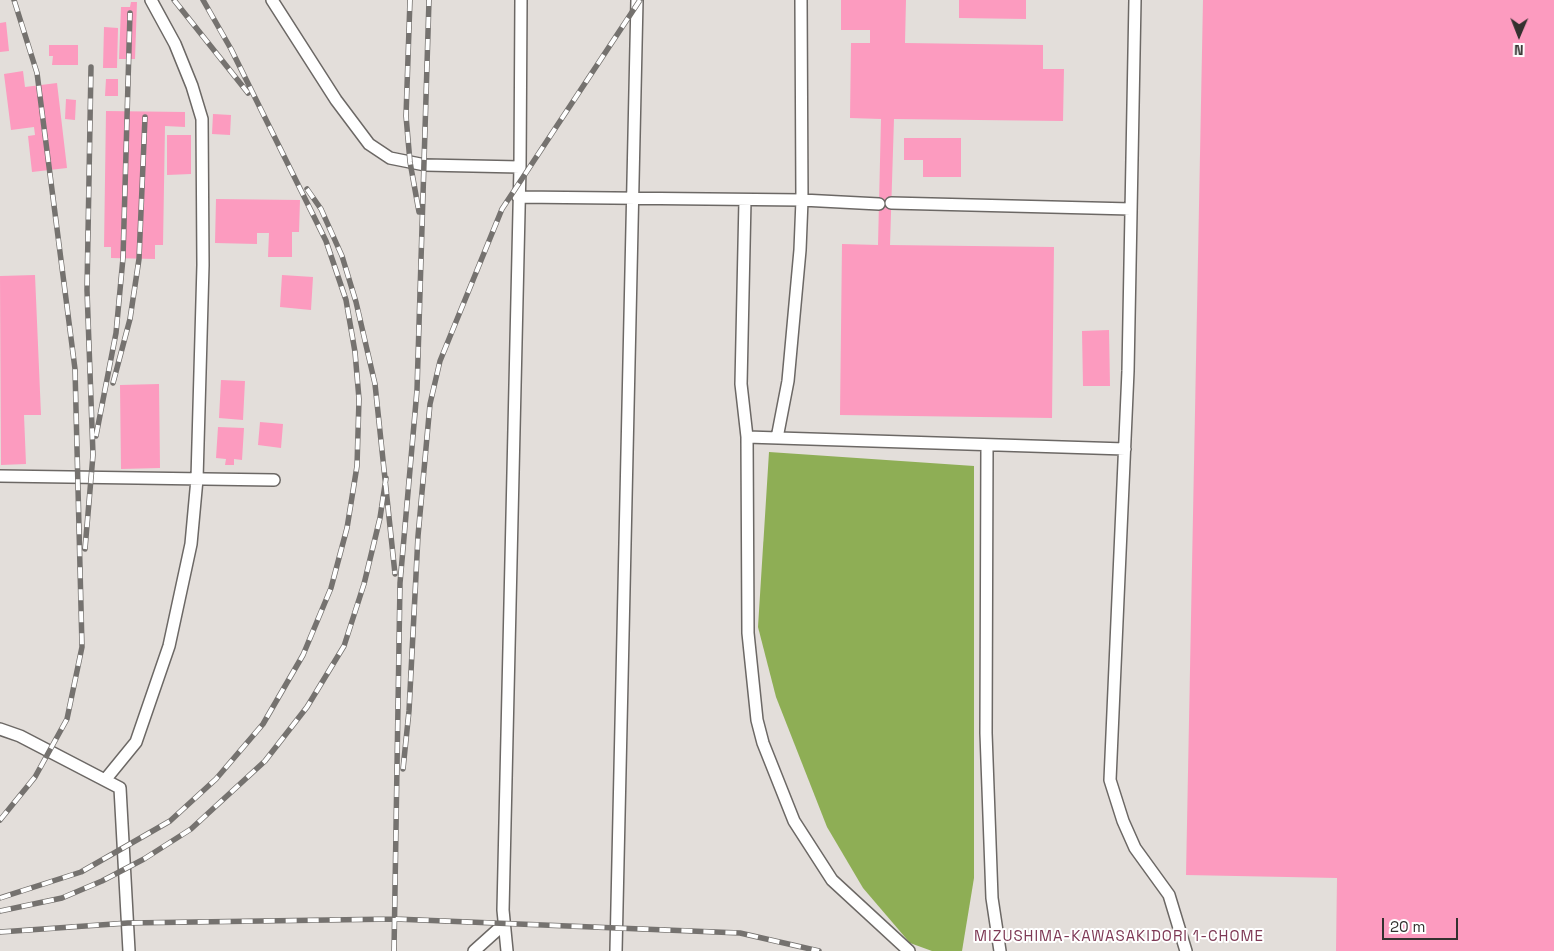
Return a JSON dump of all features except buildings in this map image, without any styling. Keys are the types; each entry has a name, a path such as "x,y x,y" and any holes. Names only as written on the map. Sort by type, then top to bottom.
{"lane":[{"path":"105,780 136,742 169,646 191,544 197,479 202,265 202,119 192,86 175,44 151,0"},
{"path":"272,0 336,100 369,144 390,158 425,165 520,168"},
{"path":"507,951 503,890 520,168 521,0"},
{"path":"616,951 637,0"},
{"path":"777,438 788,381 802,200 801,0"},
{"path":"1135,0 1125,449 1110,780 1123,821 1135,848 1169,895 1186,951"},
{"path":"518,197 802,200 879,204"},
{"path":"744,200 741,384 747,437 748,633 756,720 763,743 794,821 832,880 909,951"},
{"path":"891,203 1131,209"},
{"path":"747,437 1125,449"},
{"path":"987,444 986,733 992,898 1000,951"},
{"path":"0,476 274,480"},
{"path":"0,729 20,736 120,788 129,951"},
{"path":"474,951 504,924"}],"green space":[{"path":"769,452 974,466 974,878 962,951 932,951 910,943 863,888 827,827 776,697 758,627"}],"railway":[{"path":"0,820 35,777 67,719 82,647 75,369 37,73 14,0"},
{"path":"174,0 248,93"},
{"path":"0,898 81,872 170,821 216,779 263,724 303,655 331,588 347,528 357,466 359,399 355,352 346,300 326,241 231,49 203,0"},
{"path":"410,0 406,116 410,162 419,212"},
{"path":"394,951 400,583 417,390 429,0"},
{"path":"403,769 409,711 418,536 430,404 440,361 502,209 640,0"},
{"path":"96,436 116,333 123,258 130,13"},
{"path":"85,549 93,455 87,290 91,67"},
{"path":"113,383 130,319 139,259 145,117"},
{"path":"307,189 321,209 342,256 356,302 375,384 395,574"},
{"path":"0,911 62,898 102,881 144,859 191,829 265,761 307,707 344,646 364,584 380,518 386,478"},
{"path":"0,932 128,923 395,919 740,933 819,951"}],"district":[{"name":"MIZUSHIMA-KAWASAKIDORI 1-CHOME","path":"1119,937"}]}
